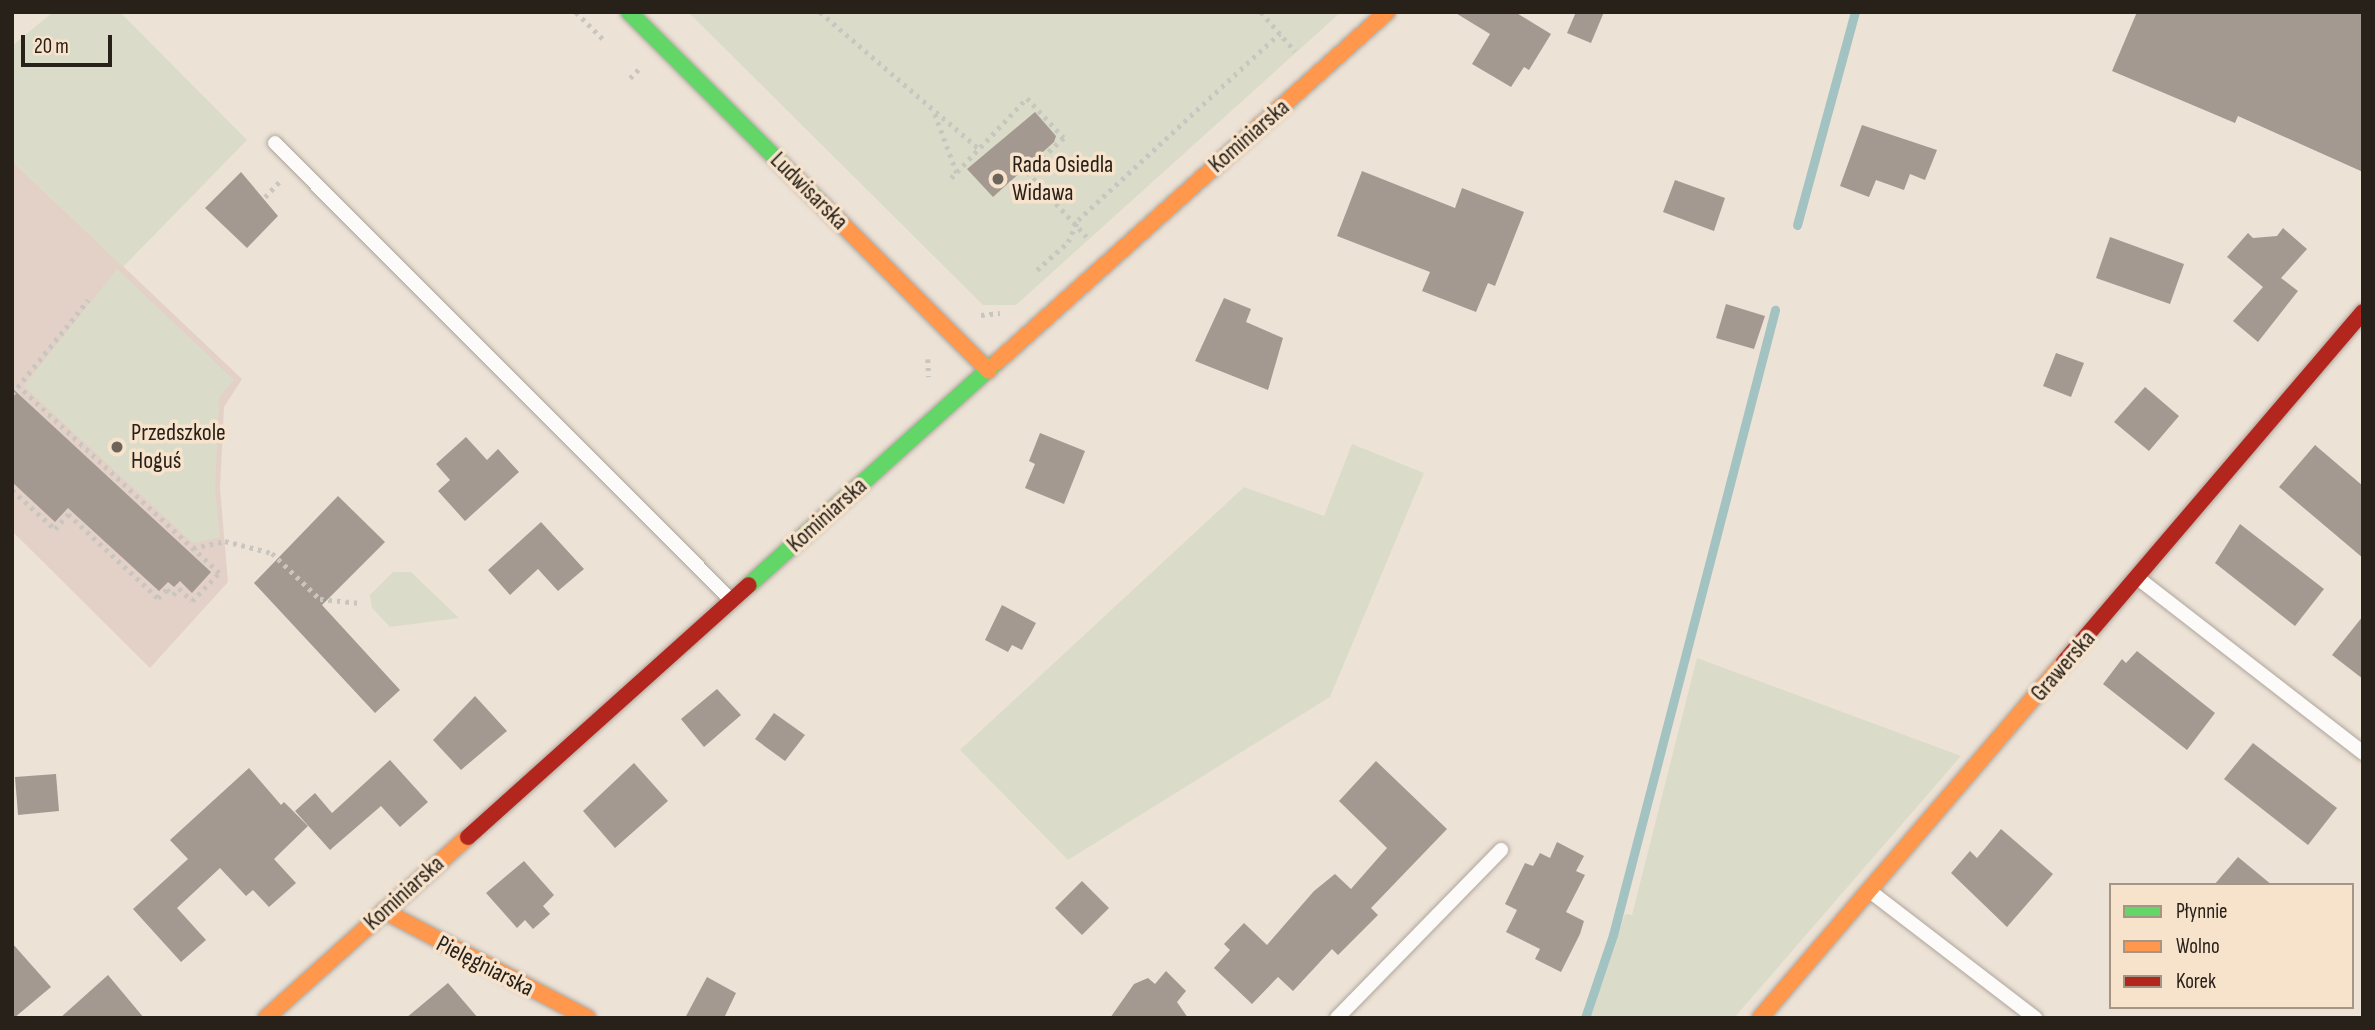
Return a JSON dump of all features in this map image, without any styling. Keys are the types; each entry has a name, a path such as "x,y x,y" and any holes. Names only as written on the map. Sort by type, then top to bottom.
{"street":[{"name":"Ludwisarska","path":"629,12 989,371"},
{"name":"Kominiarska","path":"266,1018 1387,12"},
{"name":"Grawerska","path":"1769,1015 1867,889 2138,579 2363,312"},
{"name":"Pielęgniarska","path":"384,911 588,1018"}],"lane":[{"path":"275,143 732,601"},
{"path":"2138,579 2363,752"},
{"path":"1337,1018 1501,850"},
{"path":"1867,889 2035,1018"}],"path":[{"path":"820,12 979,149"},
{"path":"1037,270 1068,242 1075,226 1280,33 1261,12"},
{"path":"951,178 1027,98 1064,138 1027,172 1093,245"},
{"path":"935,113 957,173"},
{"path":"12,394 88,300"},
{"path":"974,317 1010,314"},
{"path":"12,490 55,529 68,514 158,598 167,589 173,594 179,589 192,601 219,572 19,387"},
{"path":"193,548 228,542 272,553 320,600 360,603"}],"shaded area":[{"name":"Przedszkole Hoguś","path":"12,161 242,379 224,407 220,488 228,582 150,668 12,531"}],"green space":[{"path":"53,12 120,12 247,140 123,267 12,161 12,46"},
{"path":"688,12 1341,12 1016,305 983,305"},
{"path":"117,269 234,380 219,397 215,488 220,537 193,543 24,386"},
{"path":"1352,444 1424,473 1330,697 1068,860 960,750 1244,487 1324,516"},
{"path":"393,572 411,572 459,618 390,627 372,608 370,595"},
{"path":"1697,658 1961,756 1734,1018 1589,1018 1625,914 1632,915"}],"building":[{"path":"1454,12 1515,12 1551,34 1529,70 1524,67 1511,87 1472,64 1490,34"},
{"path":"1576,12 1604,12 1591,43 1567,33"},
{"path":"2137,12 2363,12 2363,172 2238,116 2235,123 2112,71"},
{"path":"1035,112 1056,136 1054,142 993,197 967,169"},
{"path":"1862,125 1937,150 1925,180 1910,174 1904,190 1876,180 1869,197 1840,186"},
{"path":"1362,171 1455,208 1462,188 1524,212 1495,286 1488,283 1476,312 1422,291 1430,272 1337,236"},
{"path":"241,172 278,216 247,248 205,208"},
{"path":"1675,180 1725,198 1714,231 1663,212"},
{"path":"2283,228 2307,249 2281,278 2298,291 2258,342 2233,321 2263,287 2227,257 2248,233 2253,238 2277,236"},
{"path":"2110,237 2184,264 2170,304 2096,278"},
{"path":"1224,298 1251,309 1246,322 1283,338 1268,390 1195,361"},
{"path":"1726,304 1765,316 1754,349 1716,338"},
{"path":"2056,353 2084,363 2071,397 2043,386"},
{"path":"2145,387 2179,416 2149,451 2114,422"},
{"path":"12,388 211,572 192,593 180,581 174,587 168,582 159,591 68,508 55,522 12,482"},
{"path":"1040,433 1085,451 1064,504 1025,488 1035,464 1029,461"},
{"path":"466,437 487,460 498,449 519,472 465,521 438,491 450,480 436,464"},
{"path":"2315,445 2363,486 2363,558 2279,487"},
{"path":"338,496 385,542 322,605 400,690 375,713 254,583"},
{"path":"541,522 584,569 558,591 538,569 510,595 488,570"},
{"path":"2240,524 2324,589 2295,626 2215,563"},
{"path":"1002,605 1036,623 1022,650 1012,645 1008,652 985,640"},
{"path":"2363,616 2363,679 2332,655"},
{"path":"2137,651 2215,713 2187,750 2103,684 2122,659 2126,663"},
{"path":"717,689 741,715 704,747 681,719"},
{"path":"475,696 507,731 461,770 433,740"},
{"path":"774,713 805,735 785,761 755,739"},
{"path":"2253,743 2337,808 2308,845 2224,779"},
{"path":"390,760 428,802 400,827 381,806 330,850 295,811 315,793 332,813"},
{"path":"1376,761 1447,829 1371,908 1378,915 1338,955 1332,949 1293,991 1278,977 1252,1004 1214,968 1230,950 1224,944 1244,923 1267,945 1314,891 1335,874 1351,889 1387,848 1339,801"},
{"path":"634,763 668,801 615,848 583,811"},
{"path":"249,768 281,805 284,802 308,826 274,859 296,883 269,907 253,890 246,896 220,868 177,908 206,940 181,962 133,909 188,859 170,840"},
{"path":"56,774 59,811 18,815 15,777"},
{"path":"2001,829 2053,874 2007,927 1951,873 1970,851 1977,858"},
{"path":"1557,842 1584,856 1576,871 1585,875 1566,912 1584,921 1561,972 1535,959 1540,949 1506,932 1517,910 1505,904 1525,863 1533,866 1540,853 1550,858"},
{"path":"2238,857 2270,883 2216,883"},
{"path":"524,861 554,895 543,906 550,914 533,929 525,920 517,928 486,893"},
{"path":"1082,881 1109,908 1082,935 1055,908"},
{"path":"12,943 51,987 14,1018 12,1018"},
{"path":"1166,971 1186,991 1177,1002 1188,1018 1110,1018 1134,984 1148,978 1155,984"},
{"path":"108,975 144,1018 60,1018"},
{"path":"707,977 736,993 724,1018 685,1018"},
{"path":"448,983 478,1018 406,1018"}],"waterway":[{"path":"1797,225 1855,12"},
{"path":"1585,1018 1613,935 1775,310"}],"traffic: fast":[{"path":"629,12 831,213"},
{"path":"749,585 997,362"}],"traffic: slow":[{"path":"997,362 1387,12"},
{"path":"831,213 989,371"},
{"path":"1760,1018 2064,662"},
{"path":"266,1018 468,837"},
{"path":"384,911 588,1018"}],"traffic: jam":[{"path":"2064,662 2363,312"},
{"path":"468,837 749,585"}],"place":[{"name":"Rada Osiedla Widawa","path":"998,179"},
{"name":"Przedszkole Hoguś","path":"117,447"}]}
